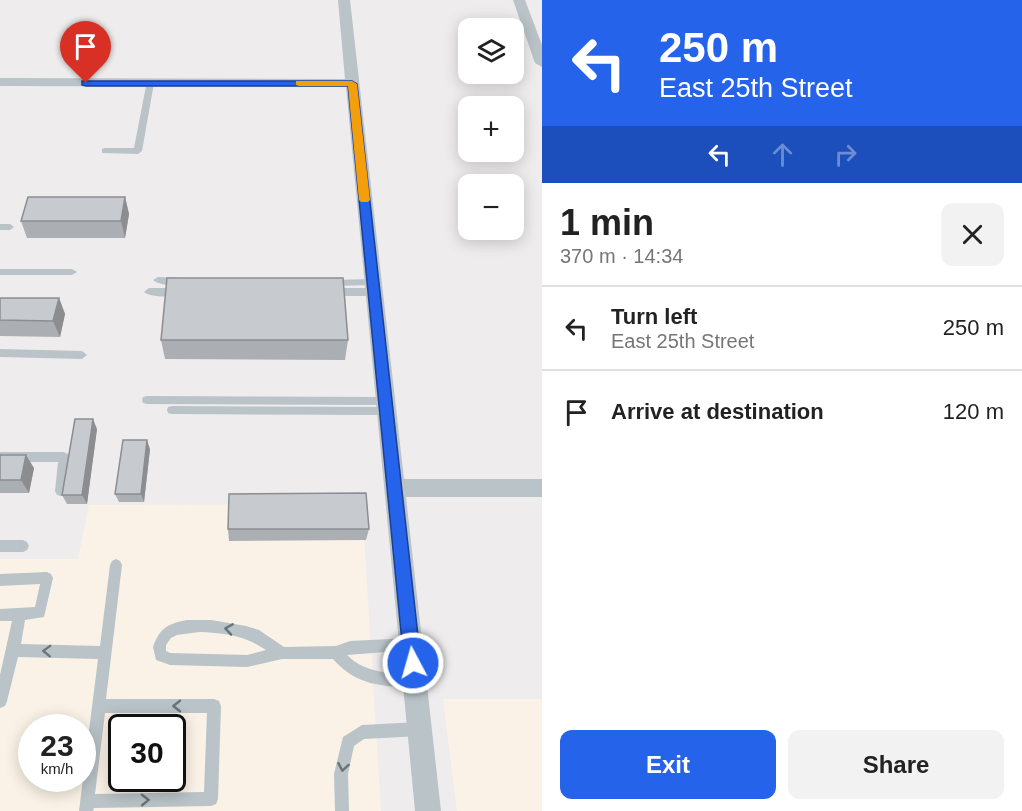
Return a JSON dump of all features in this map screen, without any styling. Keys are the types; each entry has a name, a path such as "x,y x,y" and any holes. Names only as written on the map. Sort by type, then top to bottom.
{"street":[{"path":"344,0 428,811"},
{"path":"519,0 542,63"},
{"path":"0,82 352,84"},
{"path":"395,488 542,488"}],"lane":[{"path":"105,151 138,151 150,83"},
{"path":"0,272 72,272"},
{"path":"158,280 192,281"},
{"path":"320,287 374,287"},
{"path":"149,292 195,292"},
{"path":"0,353 82,355"},
{"path":"147,400 386,406"},
{"path":"172,410 386,406"},
{"path":"0,457 64,457 62,491"},
{"path":"0,546 23,546"},
{"path":"99,706 214,706 211,799 86,806 116,564"},
{"path":"0,580 47,578 40,613 0,615"},
{"path":"0,701 20,614"},
{"path":"282,653 253,635 230,628 188,627 171,630 163,637 159,647 161,655 170,659 247,662 282,653 336,652 361,645 411,644"},
{"path":"13,650 105,653"},
{"path":"336,652 346,666 358,674 375,679 415,681"},
{"path":"342,811 341,774 348,742 362,732 420,729"}],"shaded area":[{"path":"362,504 381,811 0,811 0,559 78,559 89,505"},
{"path":"443,699 542,699 542,811 457,811"}],"building":[{"path":"28,197 125,197 121,221 21,221"},
{"path":"167,278 343,278 348,340 161,340"},
{"path":"0,298 59,298 53,321 0,320"},
{"path":"75,419 93,419 82,495 62,495"},
{"path":"123,440 147,440 141,494 115,494"},
{"path":"0,455 26,455 21,480 0,480"},
{"path":"366,493 369,529 228,529 229,494"}],"slow traffic":[{"path":"299,83 352,84 364,200"}],"route":[{"path":"86,83 352,84 413,663"}]}
